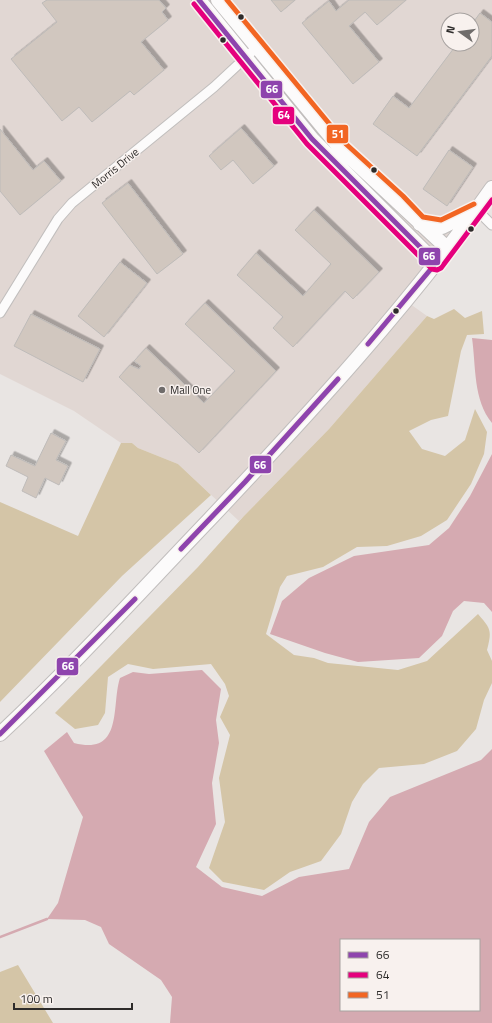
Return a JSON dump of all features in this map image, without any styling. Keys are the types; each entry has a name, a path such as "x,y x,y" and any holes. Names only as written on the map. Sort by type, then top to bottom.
{"main road":[{"path":"199,0 316,144 436,263"},
{"path":"218,0 341,149 447,248"},
{"path":"0,734 115,620 245,482 338,379 436,263 492,188"},
{"path":"420,224 442,226 477,210"}],"street":[{"name":"Morris Drive","path":"0,313 58,219 72,203 214,87 257,47"},
{"path":"477,210 492,225"}],"shaded area":[{"path":"0,0 492,0 492,187 406,301 427,316 329,429 239,521 178,464 138,448 132,443 121,443 74,411 0,374"},
{"path":"454,309 465,318 482,311 484,334 467,335 461,351 448,416 431,420 409,431 422,449 445,456 465,440 475,409 487,432 484,454 471,484 447,520 421,536 387,546 357,547 323,567 287,576 280,587 266,634 294,655 314,658 328,663 398,670 427,661 478,614 486,623 490,634 487,650 492,661 492,683 484,700 476,729 457,751 424,764 379,768 363,784 352,802 341,834 321,861 290,872 264,890 223,882 209,868 225,822 219,778 230,735 220,717 229,696 225,684 211,664 153,669 128,664 108,677 105,713 98,725 75,729 55,713 198,567 243,517 329,429 427,316 434,319"},
{"path":"472,338 492,340 492,423 481,404 478,393"},
{"path":"121,443 132,443 138,448 178,464 211,495 122,576 0,702 0,502 78,536"},
{"path":"492,454 492,612 484,603 464,601 453,611 442,636 419,658 358,662 325,653 270,634 282,601 309,578 354,556 429,545 449,528 470,496"},
{"path":"202,670 221,689 216,720 219,743 212,783 216,824 196,867 222,887 262,896 299,877 349,869 369,822 390,797 481,760 492,749 492,1023 170,1023 172,997 161,980 109,944 101,927 85,920 47,919 58,903 83,817 44,751 67,732 74,743 90,745 101,742 108,735 112,726 120,678 133,672 149,674"},
{"path":"18,965 53,1023 0,1023 0,972"}],"building":[{"path":"47,0 159,0 166,8 162,12 168,20 141,42 164,70 134,95 130,91 92,122 79,107 62,121 11,59 57,22 42,3"},
{"path":"271,0 295,0 281,12"},
{"path":"349,0 406,0 377,25 365,12 349,26 379,62 353,84 302,23 329,1 336,11"},
{"path":"480,13 492,22 492,56 417,156 373,124 393,96 409,108 451,52 480,52"},
{"path":"241,128 274,166 253,184 233,160 221,170 209,156"},
{"path":"0,129 33,170 44,161 61,181 20,215 0,191"},
{"path":"449,150 473,167 447,206 423,189"},
{"path":"128,183 183,254 157,274 102,203"},
{"path":"314,210 379,272 353,299 345,291 293,347 273,328 283,317 237,275 256,253 303,296 331,264 295,230"},
{"path":"120,262 147,283 104,337 78,316"},
{"name":"Mall One","path":"205,303 276,371 199,453 119,377 130,365 139,369 141,366 134,361 146,348 204,403 235,371 185,324"},
{"path":"31,314 100,349 83,382 14,346"},
{"path":"51,433 66,441 56,460 68,466 59,485 45,478 36,498 22,491 28,477 6,466 11,455 35,466"}],"waterway":[{"path":"0,937 47,919"}],"transit line":[{"name":"66","path":"199,0 312,139 436,263 368,344"},
{"name":"51","path":"227,0 346,144 403,196 423,217 441,220 474,204"},
{"name":"64","path":"194,4 307,144 432,269 437,270 441,268 492,200"},
{"name":"66","path":"181,549 245,482 338,379"},
{"name":"66","path":"0,734 135,599"}],"place":[{"name":"Mall One","path":"162,390"}]}
